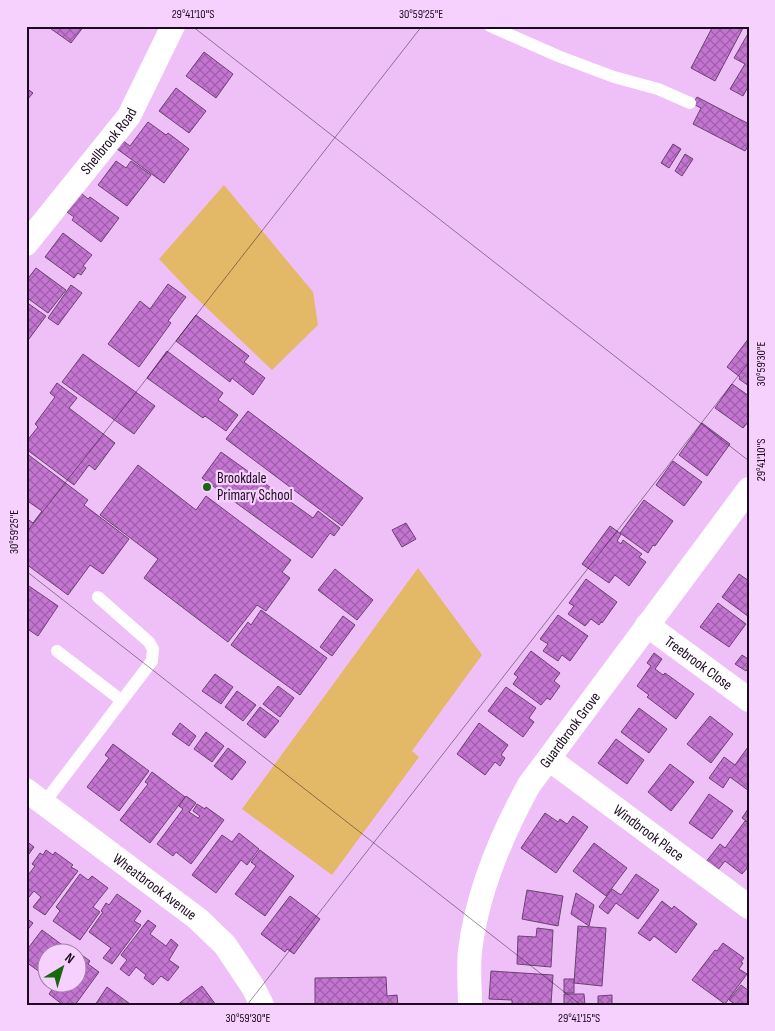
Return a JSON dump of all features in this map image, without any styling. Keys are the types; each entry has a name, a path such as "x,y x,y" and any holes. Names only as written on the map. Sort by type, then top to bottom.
{"street":[{"name":"Shellbrook Road","path":"26,244 129,116 173,26"},
{"name":"Guardbrook Grove","path":"470,1005 470,952 482,894 514,812 529,785 748,490"},
{"name":"Treebrook Close","path":"647,625 749,700"},
{"name":"Windbrook Place","path":"549,759 749,907"},
{"name":"Wheatbrook Avenue","path":"35,797 198,919 224,945 253,987 262,1005"}],"lane":[{"path":"490,26 558,56 614,77 658,89 690,103"},
{"path":"35,797 121,700 152,660 153,650 149,642 98,597"},
{"path":"57,650 121,700"}],"shaded area":[{"path":"224,185 313,292 318,325 272,370 191,293 159,259"},
{"path":"418,568 482,655 412,751 419,757 332,875 242,809"}],"building":[{"path":"47,26 84,26 71,43"},
{"path":"713,26 740,26 743,28 715,81 691,68"},
{"path":"749,32 749,85 743,96 730,89 745,64 734,58"},
{"path":"204,52 233,74 216,98 186,76"},
{"path":"26,88 33,93 26,101"},
{"path":"176,88 206,111 189,133 159,111"},
{"path":"697,97 749,124 749,145 745,151 693,124 701,108 693,104"},
{"path":"148,122 166,135 168,133 189,149 164,183 113,146 119,138 130,146"},
{"path":"673,144 681,149 669,168 661,163"},
{"path":"685,154 693,159 682,176 675,171"},
{"path":"116,161 126,168 131,161 151,175 127,206 98,185"},
{"path":"81,193 88,199 90,197 119,218 101,242 72,220 74,217 67,212"},
{"path":"63,233 92,255 83,266 86,268 81,275 78,273 74,278 45,257"},
{"path":"36,268 66,290 48,313 26,297 26,281"},
{"path":"168,284 186,297 168,321 171,323 139,367 108,344 140,301 150,309"},
{"path":"71,285 82,293 58,325 48,318"},
{"path":"26,302 46,316 26,343"},
{"path":"196,315 249,356 244,362 265,378 253,395 232,378 230,382 176,341"},
{"path":"749,338 749,386 727,367"},
{"path":"167,351 223,393 218,400 238,415 226,431 205,416 203,418 147,378"},
{"path":"83,354 155,406 134,434 62,382"},
{"path":"57,383 77,398 69,408 115,443 95,470 89,465 74,485 26,449 26,442 38,427 35,424 55,397 50,393"},
{"path":"732,384 749,396 749,421 743,428 715,408"},
{"path":"248,411 363,498 342,526 226,439"},
{"path":"702,423 730,444 707,476 679,455"},
{"path":"221,452 313,518 318,511 340,528 334,536 330,533 312,558 202,478"},
{"path":"26,453 88,500 84,505 129,539 103,574 90,565 68,595 26,564 26,518 33,523 42,511 26,500"},
{"path":"673,461 702,482 684,506 656,485"},
{"path":"138,465 196,510 206,496 291,560 282,572 290,578 266,611 257,605 228,642 144,578 158,559 100,515"},
{"path":"644,500 673,521 648,553 620,533"},
{"path":"406,523 416,539 402,547 392,530"},
{"path":"610,526 621,534 617,541 621,544 623,540 642,554 639,557 646,562 629,586 615,575 609,583 582,564"},
{"path":"335,569 373,600 357,620 318,590"},
{"path":"739,574 749,581 749,617 722,597"},
{"path":"586,579 617,602 599,625 591,619 585,626 568,614 574,606 569,603"},
{"path":"26,584 58,606 38,636 26,628"},
{"path":"718,603 746,624 729,647 700,627"},
{"path":"261,610 327,658 300,695 231,645 248,622 251,625"},
{"path":"558,615 588,636 570,661 562,655 558,661 543,651 548,644 540,639"},
{"path":"343,616 355,625 332,656 320,647"},
{"path":"531,651 560,673 554,681 560,686 550,700 547,698 541,705 513,684 518,677 514,674"},
{"path":"654,653 662,659 655,669 663,675 665,673 694,694 676,719 647,697 649,695 637,686 651,666 647,663"},
{"path":"742,655 748,659 749,657 749,667 746,671 735,664"},
{"path":"215,674 233,687 221,704 202,691"},
{"path":"278,686 294,698 280,717 263,704"},
{"path":"506,687 536,708 529,718 534,722 523,737 488,711"},
{"path":"237,691 256,705 243,721 225,707"},
{"path":"260,707 279,721 265,738 247,724"},
{"path":"639,708 667,729 649,753 621,732"},
{"path":"710,716 733,734 711,763 687,744"},
{"path":"180,723 196,736 189,746 172,734"},
{"path":"479,723 508,745 501,755 505,758 500,766 495,762 485,775 457,754"},
{"path":"206,732 224,746 212,762 194,749"},
{"path":"616,739 644,760 627,784 598,763"},
{"path":"113,744 149,771 119,811 87,787 109,758 105,755"},
{"path":"748,747 749,791 730,777 723,788 709,778 724,757 735,765"},
{"path":"228,748 246,762 232,780 214,766"},
{"path":"670,764 694,782 671,811 648,792"},
{"path":"152,772 185,797 150,843 120,820 148,784 145,782"},
{"path":"709,794 733,811 712,839 689,823"},
{"path":"186,796 196,803 189,812 198,818 200,816 193,811 197,804 205,809 206,807 224,820 191,864 176,852 173,856 157,844 183,809 179,806"},
{"path":"749,809 749,823 742,818"},
{"path":"545,813 558,822 560,819 567,824 573,816 588,827 556,873 521,848"},
{"path":"745,821 749,823 749,866 742,874 725,861 717,871 705,863 720,844 725,848"},
{"path":"239,833 259,849 247,865 241,860 216,893 192,875 222,835 232,842"},
{"path":"26,841 34,847 26,858"},
{"path":"594,843 627,868 606,896 573,871"},
{"path":"46,850 53,855 55,852 78,871 45,915 33,907 41,897 34,891 29,897 26,894 26,878 35,866 32,864 40,853 43,855"},
{"path":"260,850 294,876 265,916 235,894 256,866 251,862"},
{"path":"80,874 88,880 92,876 108,888 93,907 100,912 80,940 53,921 60,911 56,907"},
{"path":"636,874 659,890 638,919 616,903 608,914 599,907 612,889 621,895"},
{"path":"527,890 563,896 558,926 522,919"},
{"path":"576,893 594,905 589,926 571,914"},
{"path":"117,894 141,911 134,921 141,925 112,964 103,958 111,948 89,932 103,912 101,911 106,903 109,905"},
{"path":"290,896 320,919 294,954 287,949 285,952 261,934"},
{"path":"662,901 672,909 674,906 697,924 676,953 654,936 650,941 638,933"},
{"path":"26,918 33,923 26,932"},
{"path":"148,920 156,926 150,934 166,946 171,939 178,945 169,960 179,967 168,981 161,976 153,985 144,978 146,975 136,967 129,976 120,969 127,960 121,955"},
{"path":"578,926 606,928 602,986 574,983"},
{"path":"537,928 553,930 551,967 517,964 518,936 536,937"},
{"path":"42,930 61,944 38,944 38,971 26,962 26,951"},
{"path":"723,943 744,958 739,969 747,974 725,1004 692,980 715,950 717,951"},
{"path":"88,964 99,972 88,987"},
{"path":"491,971 553,975 551,1004 512,1004 512,1000 489,999"},
{"path":"386,977 387,996 397,995 398,1005 315,1005 315,978"},
{"path":"564,979 574,979 574,993 564,993"},
{"path":"741,985 749,991 749,1005 736,1005 729,1000"},
{"path":"202,986 216,1005 177,1005"},
{"path":"107,987 130,1004 95,1005"},
{"path":"49,994 83,994 75,1005 63,1005"},
{"path":"564,994 584,994 585,1005 564,1005"},
{"path":"612,995 612,1005 598,1005 598,996"}],"place":[{"name":"Brookdale Primary School","path":"207,487"}]}
